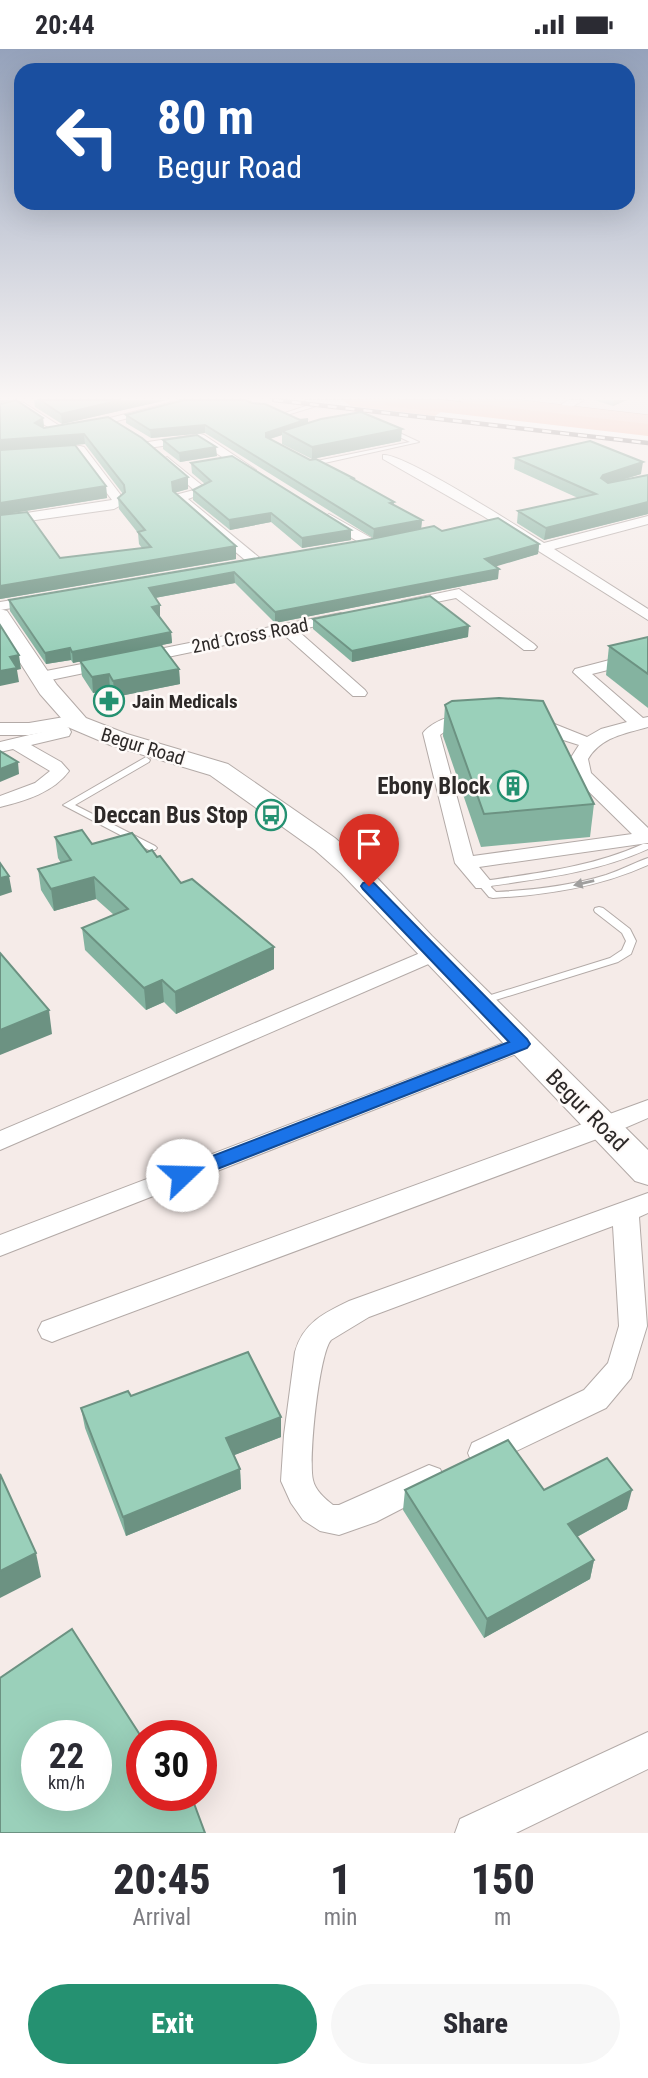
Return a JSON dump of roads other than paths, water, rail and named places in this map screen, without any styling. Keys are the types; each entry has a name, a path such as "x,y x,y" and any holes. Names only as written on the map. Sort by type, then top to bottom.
{"main road":[{"name":"Begur Road","path":"0,615 41,677 64,726 97,746 146,760 222,791 248,793"},
{"path":"0,644 64,726"},
{"name":"Begur Road","path":"64,726 201,764 242,782 248,793 325,844 351,867 432,954 648,1172"}],"street":[{"path":"0,521 114,505 119,501 106,483"},
{"path":"196,483 203,491 178,498 256,562"},
{"path":"431,483 544,547 648,616"},
{"path":"313,508 376,542 345,548"},
{"path":"544,547 648,520"},
{"path":"392,607 459,593 528,647"},
{"path":"0,606 54,597"},
{"name":"2nd Cross Road","path":"41,677 352,615"},
{"path":"285,628 359,693"},
{"path":"643,723 581,672 648,655"},
{"path":"483,884 464,863 431,733 438,727 454,722 494,722"},
{"path":"520,723 546,724 568,738 589,743"},
{"path":"643,723 607,733 589,743 579,759 582,775 646,840"},
{"path":"12,739 64,726"},
{"path":"0,729 60,771 57,776 38,787 0,802"},
{"path":"464,863 646,840"},
{"path":"0,1141 432,954"},
{"path":"0,1246 521,1044"},
{"path":"52,1330 604,1127 648,1108"},
{"path":"637,1207 633,1326 621,1369 595,1399 356,1515 334,1521 314,1512 297,1481 300,1426 312,1343 331,1323 359,1309 637,1207"},
{"path":"474,1833 648,1750"}],"lane":[{"path":"146,760 68,805 152,848"},
{"path":"483,884 589,867 621,859 646,840"},
{"path":"483,884 493,895 539,891 582,884 629,870 648,861"},
{"path":"480,1002 614,960 627,952 631,941 626,931 599,910"}],"place":[{"name":"Jain Medicals","path":"109,701"},
{"name":"Ebony Block","path":"513,786"},
{"name":"Deccan Bus Stop","path":"271,815"}]}
